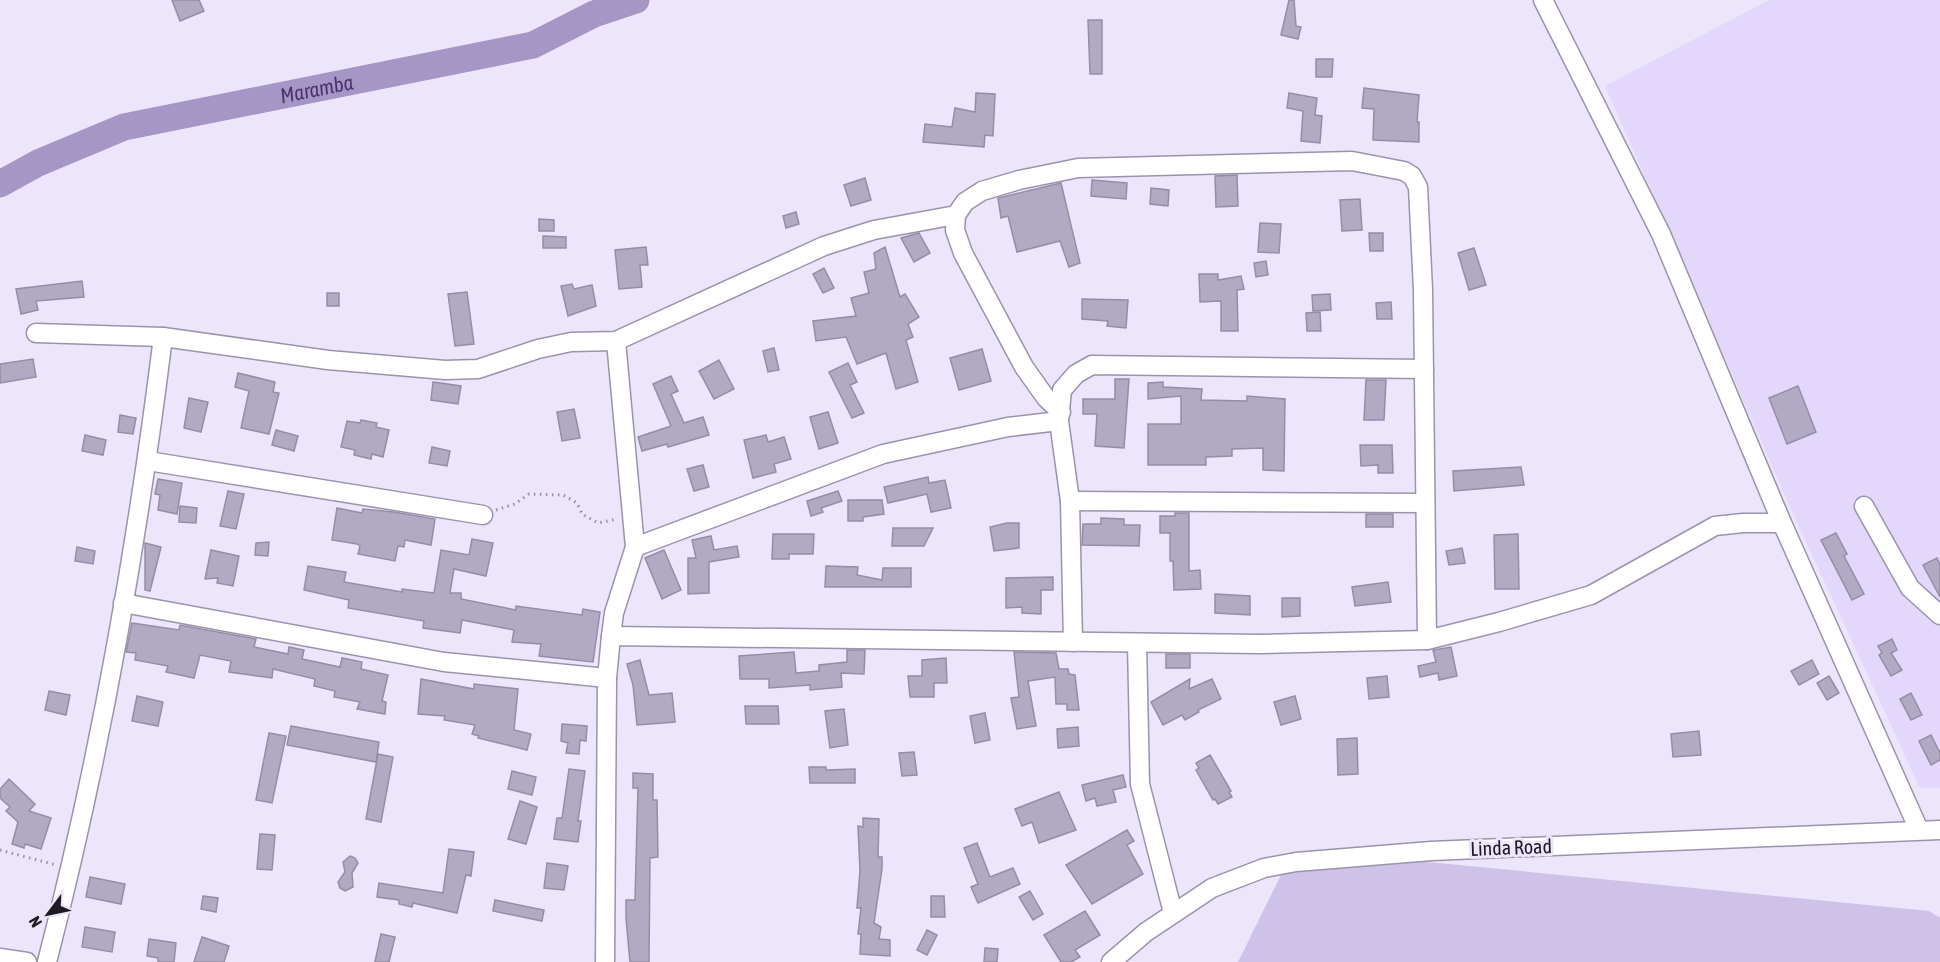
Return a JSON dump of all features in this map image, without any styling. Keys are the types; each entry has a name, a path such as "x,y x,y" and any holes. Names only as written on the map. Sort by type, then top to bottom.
{"street":[{"path":"1543,0 1661,234 1782,523 1919,830"},
{"path":"1060,416 1024,367 963,253 955,230 956,215 965,202 981,191 1019,180 1078,168 1352,161 1404,171 1412,176 1418,187 1424,369 1427,640"},
{"path":"36,333 163,337 328,360 445,370 478,369 538,349 571,342 616,341 824,246 874,230 956,215"},
{"path":"47,962 71,869 123,603 148,461 163,337"},
{"path":"605,962 607,678 610,636 614,613 635,547 616,341"},
{"path":"1073,642 1070,501 1060,416 1062,390 1076,374 1092,365 1424,369"},
{"path":"635,547 883,454 1060,416"},
{"path":"148,461 483,515"},
{"path":"1070,501 1424,503"},
{"path":"1864,506 1910,588 1940,615"},
{"path":"610,636 1260,644 1427,640 1499,622 1591,594 1715,526 1782,523"},
{"path":"123,603 444,662 607,678"},
{"path":"1137,643 1140,784 1173,912"},
{"name":"Linda Road","path":"1111,962 1173,912 1212,888 1264,868 1296,862 1431,850 1940,830"},
{"path":"0,958 27,962"}],"path":[{"path":"483,515 515,504 529,494 563,495 577,503 582,514 598,523 632,516"},
{"path":"0,850 71,869"}],"shaded area":[{"path":"1769,0 1940,0 1940,788 1920,788 1794,516 1605,86"},
{"path":"1356,855 1929,911 1940,918 1940,962 1238,962 1283,871"}],"building":[{"path":"172,0 199,0 204,11 180,21"},
{"path":"1289,0 1294,0 1296,26 1301,27 1298,39 1281,35"},
{"path":"1088,20 1102,20 1102,74 1090,74"},
{"path":"1316,59 1333,59 1332,77 1316,77"},
{"path":"1364,88 1419,95 1417,122 1419,122 1419,142 1373,140 1374,109 1362,108"},
{"path":"976,93 995,94 993,136 985,135 984,147 923,142 925,124 952,127 955,108 975,112"},
{"path":"1289,93 1317,98 1315,115 1322,116 1320,143 1301,141 1303,111 1287,108"},
{"path":"1237,175 1238,206 1216,207 1215,176"},
{"path":"865,178 871,200 851,206 844,185"},
{"path":"1092,180 1127,183 1126,199 1091,196"},
{"path":"1061,183 1080,263 1069,267 1060,241 1017,252 1008,216 1001,218 998,198"},
{"path":"1151,188 1169,190 1168,206 1150,204"},
{"path":"1360,199 1362,230 1342,231 1340,200"},
{"path":"796,212 799,224 786,228 783,216"},
{"path":"539,219 554,220 554,231 539,231"},
{"path":"1260,223 1281,224 1279,253 1258,252"},
{"path":"919,233 930,253 914,262 901,238"},
{"path":"1369,233 1383,233 1383,251 1370,251"},
{"path":"543,236 566,237 566,248 543,248"},
{"path":"646,247 648,265 640,265 642,287 619,289 615,250"},
{"path":"885,247 900,297 905,294 919,317 908,324 913,337 906,340 918,382 896,389 886,353 857,364 846,337 816,341 813,321 856,316 851,298 869,293 864,272 876,269 874,253"},
{"path":"1474,248 1486,285 1469,290 1458,253"},
{"path":"1266,261 1268,275 1256,277 1254,263"},
{"path":"824,268 834,288 823,293 813,274"},
{"path":"1199,274 1218,274 1218,280 1241,276 1244,289 1237,290 1238,331 1221,331 1221,301 1200,302"},
{"path":"82,281 84,297 36,301 38,310 21,314 16,289"},
{"path":"572,284 574,289 592,285 596,306 568,316 561,286"},
{"path":"467,292 474,344 455,346 448,294"},
{"path":"327,293 339,293 339,306 327,306"},
{"path":"1330,294 1331,310 1313,311 1312,295"},
{"path":"1082,299 1128,300 1126,328 1107,326 1108,321 1082,319"},
{"path":"1391,302 1392,319 1377,319 1376,303"},
{"path":"1320,312 1321,331 1307,331 1306,313"},
{"path":"774,348 779,370 768,372 763,351"},
{"path":"982,349 991,381 959,390 950,358"},
{"path":"33,359 36,377 0,383 0,364"},
{"path":"719,360 734,389 714,399 699,371"},
{"path":"848,363 857,382 850,385 864,413 852,418 829,372"},
{"path":"238,373 275,382 273,392 279,393 269,434 241,428 249,391 235,387"},
{"path":"671,376 678,391 671,394 684,423 703,417 709,435 668,447 667,444 642,451 638,437 671,426 653,384"},
{"path":"1115,379 1129,379 1124,448 1095,446 1097,414 1083,414 1083,399 1115,399"},
{"path":"1366,380 1386,380 1384,420 1364,420"},
{"path":"433,382 461,386 458,404 431,400"},
{"path":"1163,382 1163,387 1202,389 1201,400 1247,401 1247,396 1285,399 1284,471 1263,470 1263,448 1232,449 1232,456 1206,457 1206,465 1148,465 1148,424 1181,424 1181,396 1148,399 1148,383"},
{"path":"1798,386 1816,432 1787,444 1769,398"},
{"path":"189,398 208,402 201,432 184,428"},
{"path":"574,409 580,438 562,441 557,412"},
{"path":"828,412 838,443 819,449 810,417"},
{"path":"120,415 136,418 133,434 118,432"},
{"path":"361,420 377,423 376,427 389,430 383,457 372,454 371,459 354,455 355,450 341,447 347,421 360,423"},
{"path":"276,430 298,436 294,451 272,445"},
{"path":"85,435 106,440 103,455 82,451"},
{"path":"766,435 768,442 784,437 791,459 774,464 776,472 753,478 744,440"},
{"path":"1360,445 1392,445 1393,473 1378,473 1378,465 1361,466"},
{"path":"432,447 450,451 447,466 429,463"},
{"path":"703,465 709,487 694,491 687,469"},
{"path":"1521,467 1524,485 1454,491 1453,471"},
{"path":"928,477 929,483 945,480 951,508 931,512 927,494 888,503 884,487"},
{"path":"158,479 182,483 177,514 158,510 160,495 155,494"},
{"path":"228,491 244,494 236,529 220,526"},
{"path":"838,491 842,501 821,508 823,512 811,516 807,501"},
{"path":"848,500 882,500 884,514 863,517 863,521 848,521"},
{"path":"180,506 197,508 196,523 179,522"},
{"path":"337,508 362,513 363,509 394,512 435,519 431,545 405,540 404,547 398,546 395,561 358,554 360,546 357,544 332,540"},
{"path":"1175,513 1189,513 1189,571 1200,570 1201,589 1174,590 1173,561 1170,561 1170,533 1160,533 1160,516 1175,516"},
{"path":"1366,514 1393,514 1393,527 1366,527"},
{"path":"1101,518 1124,519 1124,525 1140,525 1139,546 1082,545 1083,524 1101,524"},
{"path":"1019,523 1019,548 994,551 990,527"},
{"path":"893,528 933,528 924,546 892,546"},
{"path":"1836,533 1847,554 1844,556 1864,594 1852,600 1821,540"},
{"path":"773,534 814,534 813,554 789,554 789,559 772,559"},
{"path":"1518,534 1519,589 1495,589 1494,535"},
{"path":"711,536 714,550 737,546 739,557 709,562 709,593 688,594 688,558 696,558 692,540"},
{"path":"472,539 493,543 486,576 454,569 450,593 461,593 461,599 516,610 516,606 582,615 583,609 600,612 593,662 539,656 541,644 512,642 514,630 462,620 460,633 423,628 424,621 348,608 349,600 304,590 308,566 346,572 344,582 402,592 402,589 434,593 441,550 469,555"},
{"path":"269,542 268,556 255,555 256,543"},
{"path":"145,543 161,547 150,591 145,590"},
{"path":"77,547 95,551 93,564 75,561"},
{"path":"1462,548 1465,563 1449,565 1446,551"},
{"path":"211,550 239,556 233,586 217,583 218,578 205,579"},
{"path":"664,550 681,590 662,599 645,558"},
{"path":"1937,558 1940,565 1940,597 1923,565"},
{"path":"826,566 858,567 857,575 882,580 883,568 911,568 911,587 825,587"},
{"path":"1053,577 1053,590 1041,590 1041,614 1022,613 1022,607 1006,608 1006,578"},
{"path":"1388,582 1391,602 1355,606 1352,587"},
{"path":"1215,594 1250,596 1250,615 1215,613"},
{"path":"1282,598 1300,598 1300,616 1282,617"},
{"path":"132,623 179,630 180,625 256,639 254,647 288,654 289,647 304,650 302,659 340,667 342,658 362,662 361,669 388,675 382,701 386,702 385,714 357,709 360,702 334,697 335,691 314,686 315,679 273,669 272,678 229,672 231,661 200,655 194,678 166,672 168,666 135,660 136,653 126,652"},
{"path":"1892,639 1897,650 1891,653 1902,670 1891,676 1879,655 1882,653 1878,646"},
{"path":"1451,647 1457,676 1439,680 1438,673 1420,677 1418,666 1436,662 1433,650"},
{"path":"847,650 865,650 864,674 841,673 842,687 810,690 810,685 769,688 769,679 740,679 739,656 794,652 796,673 819,671 819,665 847,662"},
{"path":"1014,652 1056,653 1059,669 1068,669 1069,674 1075,675 1079,710 1067,710 1067,704 1056,704 1055,677 1028,681 1036,726 1017,729 1011,698 1019,697"},
{"path":"1166,654 1190,654 1190,668 1166,668"},
{"path":"946,658 947,683 934,683 934,697 910,697 908,676 922,676 922,660"},
{"path":"640,660 649,695 672,693 675,722 637,725 633,685 627,664"},
{"path":"1812,660 1819,674 1799,685 1791,671"},
{"path":"1387,676 1389,697 1369,699 1367,678"},
{"path":"1829,676 1839,693 1827,700 1817,683"},
{"path":"421,679 474,689 474,684 518,689 514,730 531,734 527,750 478,738 479,736 472,734 475,725 444,720 445,716 418,714"},
{"path":"1190,679 1189,689 1212,679 1221,699 1198,710 1199,712 1185,720 1182,715 1163,725 1151,702"},
{"path":"49,691 70,695 66,715 45,710"},
{"path":"1911,693 1922,715 1911,720 1900,699"},
{"path":"137,696 163,702 158,726 132,721"},
{"path":"1295,696 1301,719 1281,725 1274,702"},
{"path":"745,706 778,706 779,724 746,724"},
{"path":"844,709 848,745 830,748 825,711"},
{"path":"985,713 990,740 975,743 970,716"},
{"path":"562,724 587,726 586,741 580,740 579,754 566,753 568,743 561,741"},
{"path":"291,726 379,742 376,762 287,745"},
{"path":"1078,727 1079,746 1058,748 1057,729"},
{"path":"1699,731 1701,755 1673,757 1671,734"},
{"path":"269,733 286,736 272,803 256,800"},
{"path":"1931,735 1940,753 1940,760 1931,765 1919,741"},
{"path":"1357,738 1358,774 1338,775 1337,739"},
{"path":"914,752 917,775 902,776 899,753"},
{"path":"378,754 393,757 381,822 366,819"},
{"path":"1210,755 1231,791 1229,792 1232,797 1218,804 1215,799 1213,800 1196,770 1199,768 1196,763"},
{"path":"809,767 826,767 826,770 855,769 855,783 810,783"},
{"path":"569,769 585,771 578,821 581,821 578,842 554,839 557,818 562,818"},
{"path":"512,771 536,777 532,795 508,789"},
{"path":"633,773 653,774 653,800 657,800 658,857 650,858 649,962 630,962 626,918 626,900 635,900 638,788 633,788"},
{"path":"1123,775 1126,787 1113,790 1116,802 1097,806 1095,798 1086,801 1082,785"},
{"path":"9,779 35,804 29,811 51,818 41,849 25,844 24,848 12,844 18,822 6,811 10,807 0,798 0,789"},
{"path":"1059,792 1076,830 1039,843 1032,822 1022,826 1015,809"},
{"path":"520,801 537,807 526,844 508,839"},
{"path":"863,818 879,819 878,857 882,857 882,869 874,923 881,927 879,939 890,940 890,956 860,954 861,934 858,934 861,908 857,908 860,871 858,826 863,827"},
{"path":"1127,830 1134,841 1127,845 1143,874 1092,904 1066,865"},
{"path":"260,834 275,835 272,870 257,869"},
{"path":"977,843 990,877 1013,868 1020,884 978,903 971,887 978,884 964,848"},
{"path":"449,849 474,852 471,876 466,875 457,913 413,903 412,907 399,904 399,900 377,897 379,883 443,893"},
{"path":"350,856 358,863 352,873 353,887 345,891 340,888 338,882 345,872 343,862"},
{"path":"547,863 568,866 564,890 544,888"},
{"path":"90,877 125,884 121,904 86,897"},
{"path":"1030,891 1043,914 1033,920 1019,897"},
{"path":"203,896 218,898 216,912 201,909"},
{"path":"931,896 944,896 945,917 931,917"},
{"path":"495,900 544,910 542,921 493,911"},
{"path":"1085,911 1100,935 1075,950 1080,957 1071,962 1061,962 1044,935"},
{"path":"85,927 115,932 112,952 82,947"},
{"path":"927,930 937,935 927,955 917,950"},
{"path":"381,934 395,937 389,962 375,962"},
{"path":"202,937 229,946 224,962 194,962"},
{"path":"149,939 176,943 174,962 158,962 158,958 147,956"},
{"path":"985,948 998,949 997,962 984,962"}],"waterway":[{"name":"Maramba","path":"0,184 38,163 124,127 533,45 594,14 636,0"}]}
